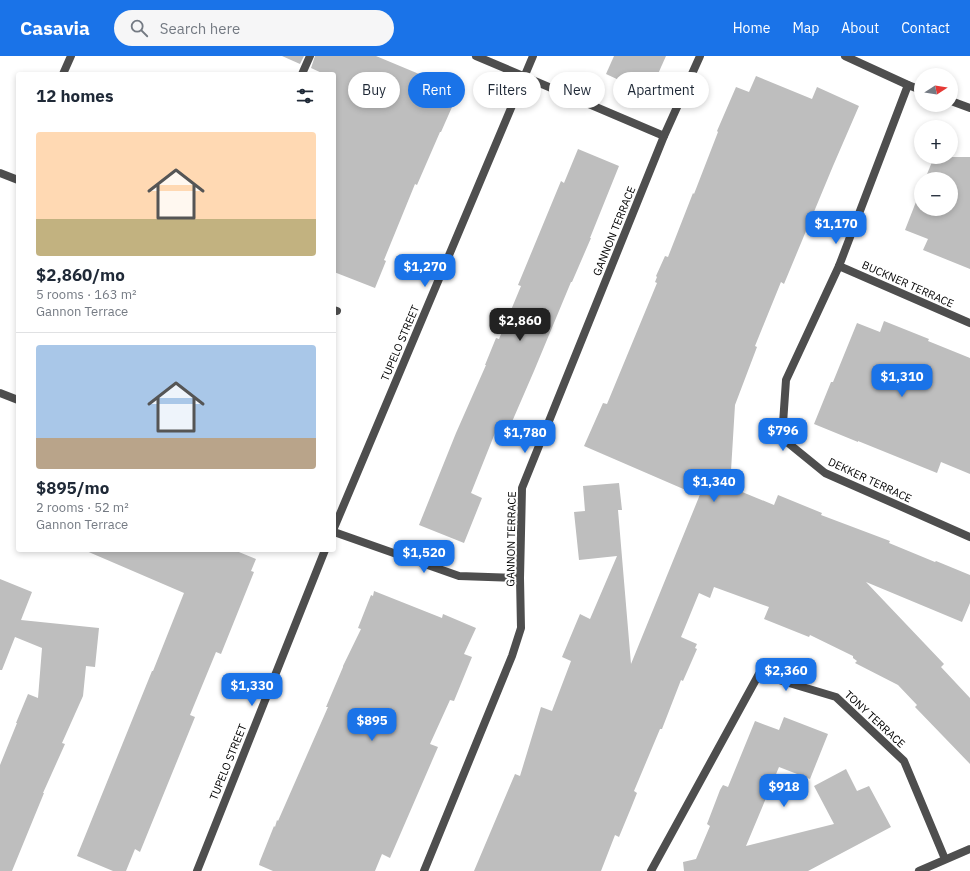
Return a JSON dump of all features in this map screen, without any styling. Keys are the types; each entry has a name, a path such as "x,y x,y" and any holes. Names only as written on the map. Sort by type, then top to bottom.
{"street":[{"path":"64,72 71,56"},
{"path":"303,72 310,56"},
{"path":"476,56 513,72"},
{"name":"TUPELO STREET","path":"527,72 533,56"},
{"name":"GANNON TERRACE","path":"424,871 512,656 521,628 520,578 522,488 664,136 700,56"},
{"path":"845,56 914,87"},
{"path":"541,84 664,136"},
{"path":"840,266 908,85"},
{"path":"958,104 970,108"},
{"name":"TUPELO STREET","path":"336,523 512,108"},
{"path":"0,173 16,179"},
{"name":"BUCKNER TERRACE","path":"840,266 970,323"},
{"name":"DEKKER TERRACE","path":"840,266 786,380 782,438 825,473 970,537"},
{"path":"0,392 16,399"},
{"path":"336,533 459,576 520,578"},
{"name":"TUPELO STREET","path":"197,871 324,552"},
{"name":"TONY TERRACE","path":"651,871 759,674 836,697 904,761 945,859"},
{"path":"919,871 970,849"}],"building":[{"path":"282,56 304,56 300,64"},
{"path":"315,56 376,56 414,72 408,72 408,108 452,108 417,185 415,184 384,260 386,261 375,288 336,273 336,72 320,72 311,68"},
{"path":"614,56 666,56 659,72 613,72 613,77 606,74"},
{"path":"756,76 812,99 817,87 859,106 784,284 781,282 755,346 757,347 735,405 730,487 774,505 778,495 822,513 821,515 890,541 889,543 970,575 970,603 962,622 866,582 944,664 941,667 970,698 970,764 915,707 917,705 898,685 855,663 857,661 853,658 853,656 810,635 809,637 764,619 769,607 714,587 710,598 699,593 681,637 697,644 695,648 697,649 683,681 681,680 662,729 660,729 634,791 637,793 619,837 615,835 601,871 474,871 515,774 520,776 541,707 552,711 571,661 562,657 580,614 590,619 617,556 579,560 574,512 585,511 583,486 619,483 622,510 618,510 631,664 701,492 688,491 584,446 603,403 607,404 657,283 655,282 656,276 665,256 668,257 693,193 694,194 718,132 717,131 736,87 749,92"},
{"path":"578,149 619,166 591,238 505,438 495,433 471,493 482,498 464,543 419,525 496,338 499,339 521,286 518,285 561,181 564,183"},
{"path":"958,157 970,157 970,269 923,250 928,239 905,230 914,207 914,216 958,216 958,172 928,172 931,164 958,164"},
{"path":"884,321 929,339 928,341 970,358 970,474 941,462 937,473 814,424 857,323 880,332"},
{"path":"89,552 239,552 256,559 251,571 254,572 221,654 216,652 190,715 195,717 140,852 135,849 126,871 113,871 77,856 184,593"},
{"path":"0,579 32,592 21,620 99,628 95,667 86,666 83,696 62,743 65,744 43,793 12,871 0,871 0,765 28,694 38,698 42,648 15,637 2,670 0,670"},
{"path":"374,591 442,618 443,614 476,628 464,654 472,657 454,701 450,700 430,744 438,747 390,858 382,854 375,871 273,871 259,865 260,861 274,826 275,827 277,820 278,821 328,707 326,707 343,666 361,629 358,628"},
{"path":"784,717 828,734 810,779 779,767 746,846 834,824 814,786 846,769 857,791 869,786 891,827 808,871 684,871 683,862 696,859 710,826 707,824 720,790 723,785 728,787 755,721 779,730"}]}
